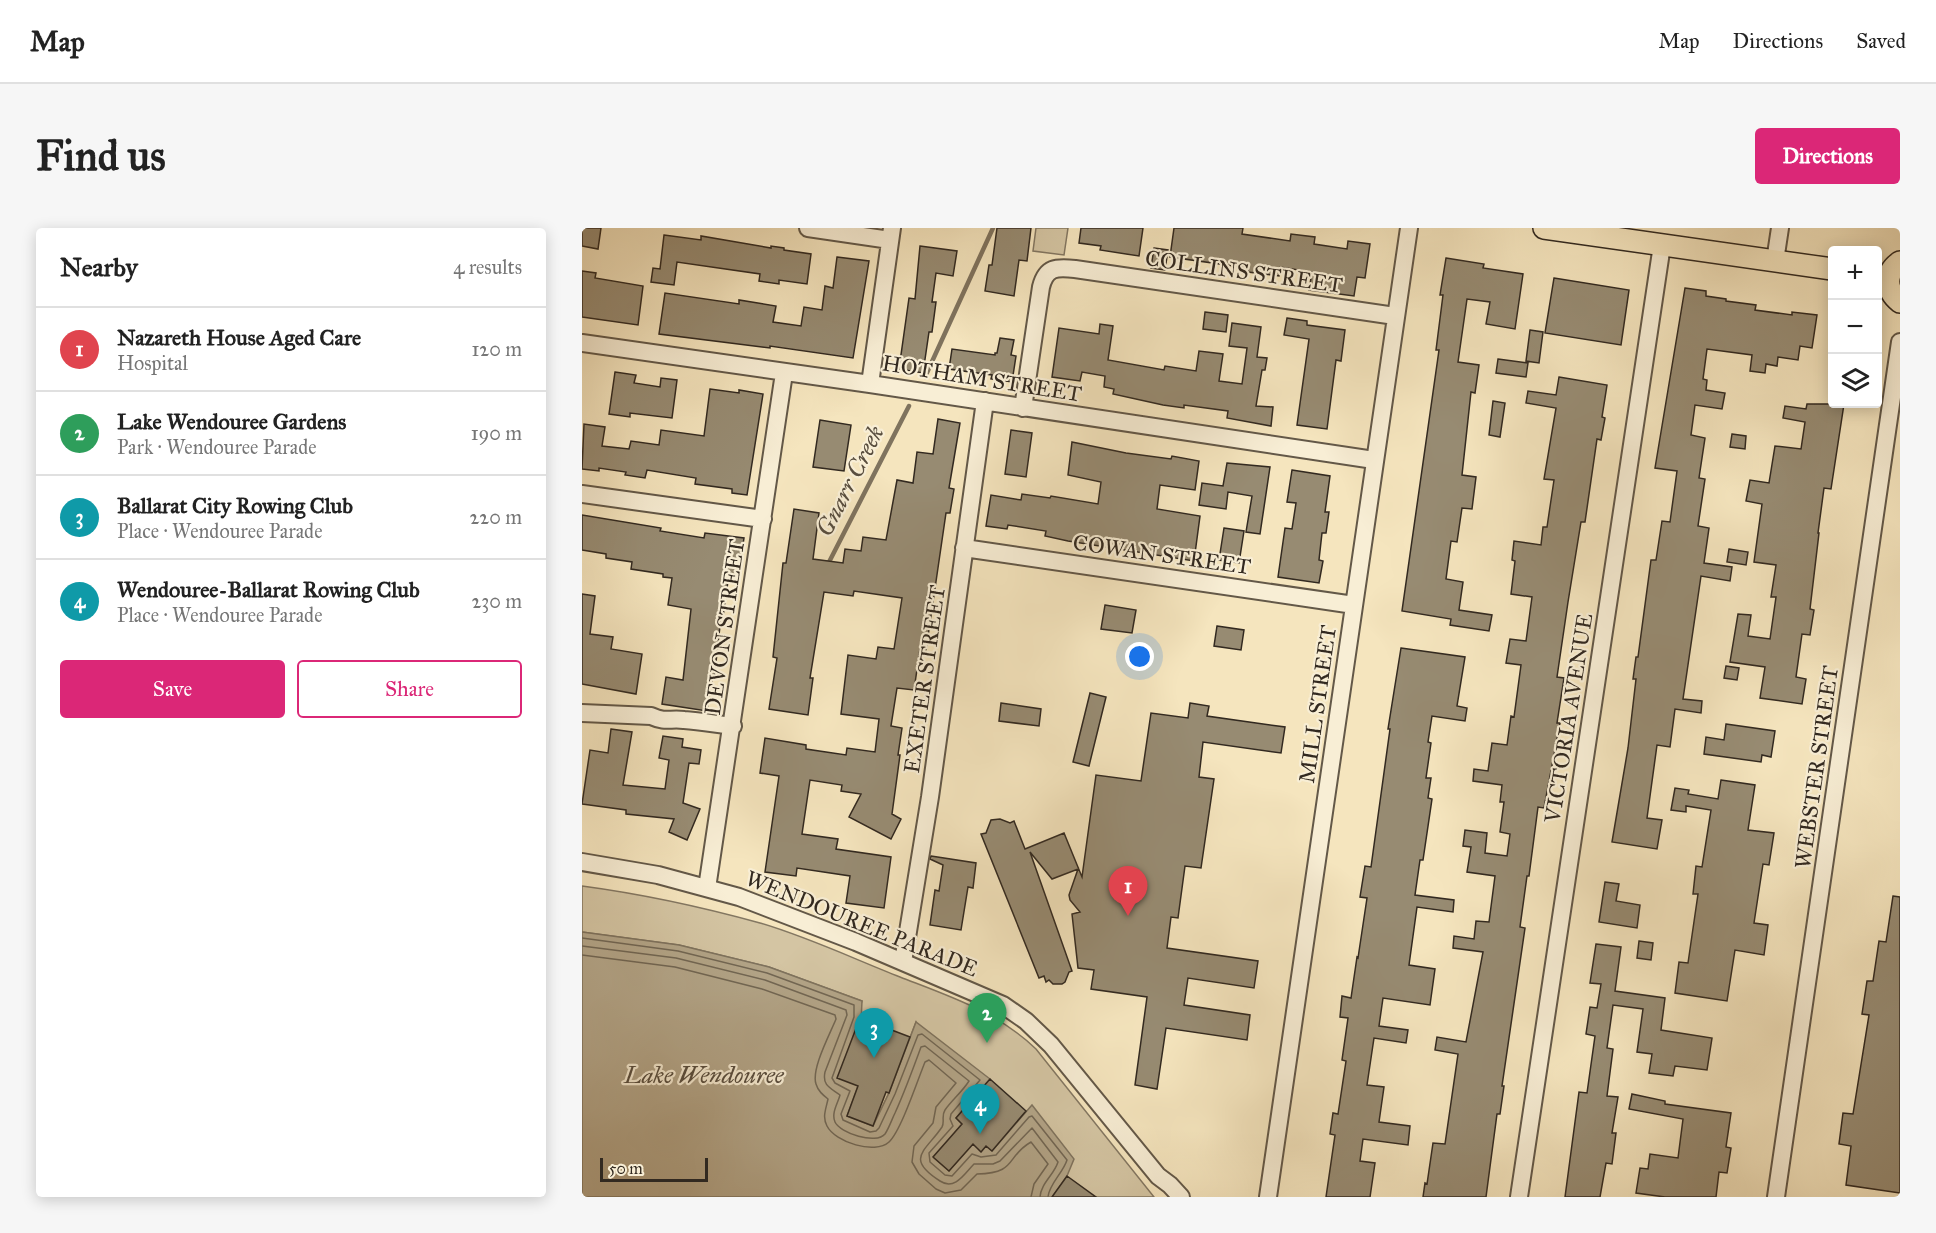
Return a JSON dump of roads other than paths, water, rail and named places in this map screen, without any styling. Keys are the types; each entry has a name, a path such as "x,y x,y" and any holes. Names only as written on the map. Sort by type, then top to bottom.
{"main road":[{"path":"1544,228 1828,268"},
{"path":"1900,262 1883,278 1892,295 1900,302"}],"street":[{"path":"808,228 891,234 870,384"},
{"name":"MILL STREET","path":"1267,1193 1408,228"},
{"path":"1775,261 1780,228"},
{"name":"VICTORIA AVENUE","path":"1519,1197 1662,245"},
{"name":"COLLINS STREET","path":"1023,408 1041,287 1044,277 1050,271 1075,268 1395,316"},
{"name":"WEBSTER STREET","path":"1776,1197 1900,342"},
{"name":"HOTHAM STREET","path":"582,344 870,384 1374,460"},
{"name":"DEVON STREET","path":"707,888 784,373"},
{"name":"EXETER STREET","path":"903,962 930,797 985,401"},
{"path":"582,494 763,519"},
{"name":"COWAN STREET","path":"964,548 1354,605"},
{"path":"582,712 651,716 661,721 670,722 680,719 733,726"},
{"name":"WENDOUREE PARADE","path":"582,862 658,875 707,888 803,921 1003,1005 1026,1021 1066,1062 1158,1176 1180,1197"},
{"name":"WENDOUREE PARADE","path":"1158,1176 1168,1197"}],"water":[{"name":"Lake Wendouree","path":"582,932 679,945 769,967 862,1001 858,1086 847,1116 873,1126 889,1093 916,1022 990,1079 956,1118 962,1124 934,1158 949,1171 973,1144 981,1152 986,1146 992,1151 1032,1105 1074,1159 1067,1176 1052,1197 582,1197"}],"waterway":[{"name":"Gnarr Creek","path":"925,377 993,228"},
{"name":"Gnarr Creek","path":"827,566 909,406"}],"place":[{"name":"Nazareth House Aged Care","path":"1128,916"},
{"name":"Lake Wendouree Gardens","path":"987,1043"},
{"name":"Ballarat City Rowing Club","path":"874,1058"},
{"name":"Wendouree-Ballarat Rowing Club","path":"980,1134"}]}
